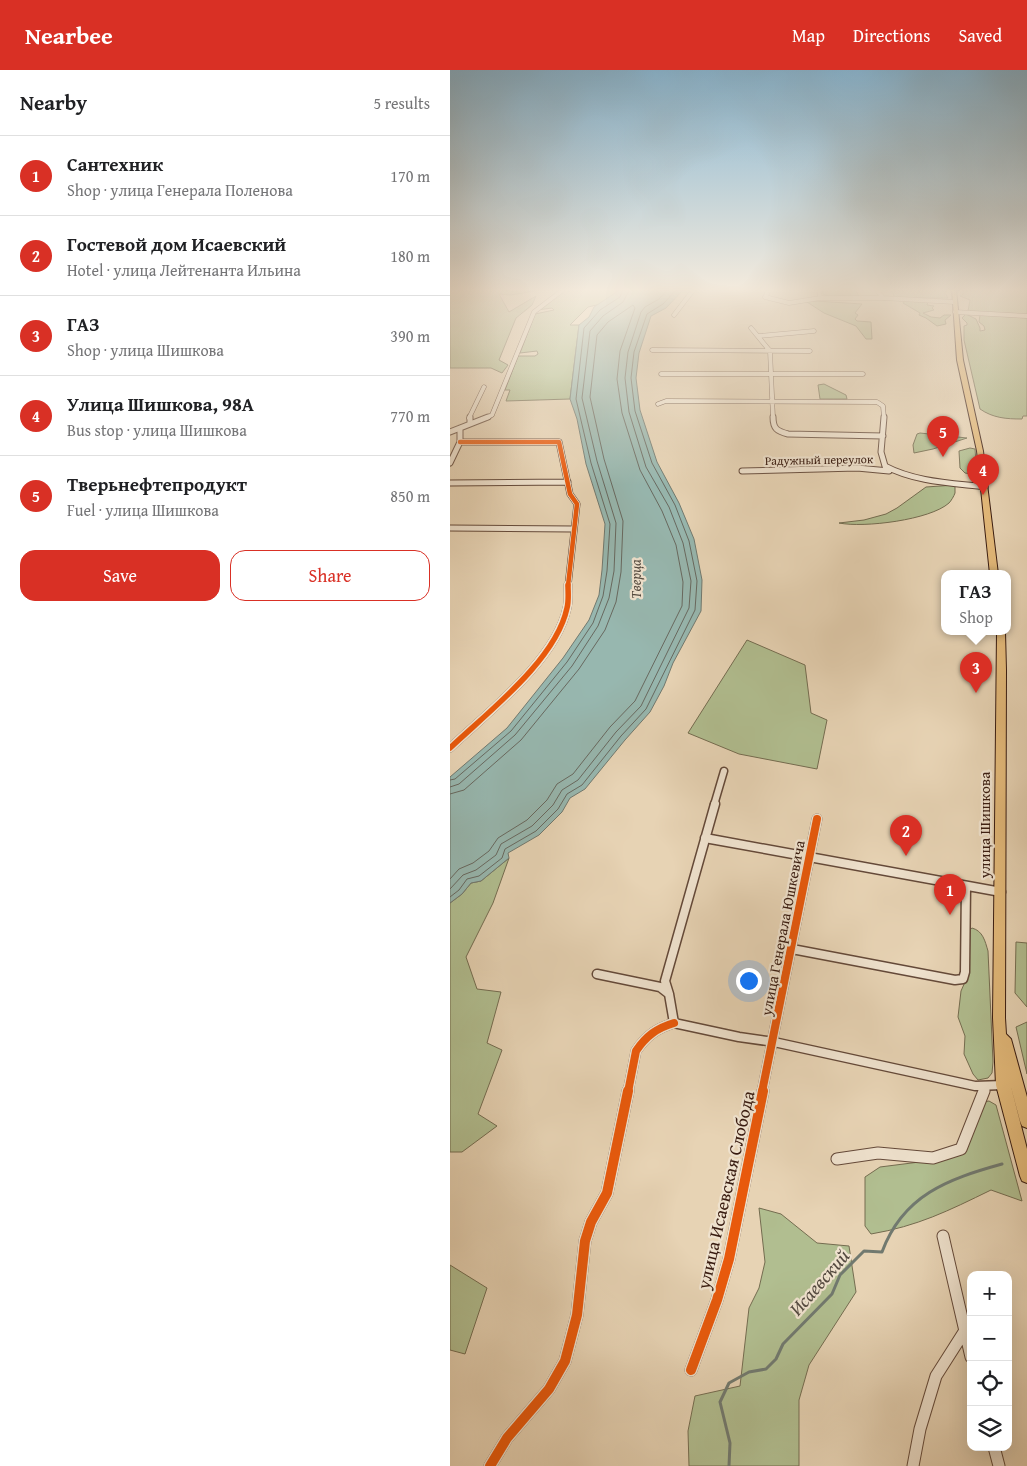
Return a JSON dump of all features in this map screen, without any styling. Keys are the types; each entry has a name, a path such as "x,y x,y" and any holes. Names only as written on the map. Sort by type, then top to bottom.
{"main road":[{"path":"959,354 977,433 994,570"},
{"name":"улица Шишкова","path":"1000,635 1002,675 999,1018 1003,1085 1027,1176"},
{"name":"улица Шишкова","path":"999,1018 1027,1121"}],"street":[{"path":"450,432 492,415 517,354"},
{"path":"770,354 773,426 780,432 791,435 883,436"},
{"path":"661,374 863,374"},
{"path":"470,424 469,419 484,387"},
{"path":"658,404 666,401 879,403 883,406 885,416 881,453 882,461 885,466 896,472"},
{"path":"450,463 460,442 460,428"},
{"path":"450,748 529,673 554,640 567,608 573,529 577,504 570,494 559,442 460,442"},
{"name":"Радужный переулок","path":"742,471 857,468 896,472 985,487"},
{"path":"450,483 568,482"},
{"path":"450,528 573,529"},
{"path":"674,1023 665,982 724,771"},
{"name":"улица Генерала Юшкевича","path":"774,1042 817,820"},
{"path":"706,838 1000,892"},
{"path":"792,949 956,980 962,979 965,972 966,886"},
{"path":"597,974 660,987 669,994"},
{"path":"490,1466 512,1430 551,1384 564,1362 572,1338 580,1297 585,1241 595,1214 608,1193 636,1050 648,1033 674,1023 739,1038 774,1042 986,1086 1003,1085"},
{"name":"улица Исаевская Слобода","path":"691,1370 729,1259 774,1042"},
{"path":"837,1159 878,1153 933,1158 960,1149 986,1086"},
{"path":"943,1236 967,1343"},
{"path":"913,1466 920,1429 936,1376 964,1332"},
{"path":"995,1451 999,1466"}],"green space":[{"path":"450,354 501,354 499,360 508,365 502,373 491,368 450,368"},
{"path":"538,354 575,354 570,399 506,401 510,390 505,390 518,356 535,356"},
{"path":"967,354 1027,354 1027,416 1023,416 1022,419 1011,419 990,414 980,409"},
{"path":"824,384 846,395 847,399 820,399 818,385"},
{"path":"917,434 967,438 914,453 913,445"},
{"path":"970,448 975,449 977,475 965,473 960,468 959,451"},
{"path":"955,485 955,493 949,503 927,514 880,523 839,523 864,520 886,514 926,487"},
{"path":"747,640 805,665 811,713 827,720 817,769 739,754 688,733"},
{"path":"509,858 493,903 466,957 477,989 501,992 487,1043 502,1050 478,1114 497,1126 462,1152 450,1152 450,903 462,894 471,883 481,881"},
{"path":"972,928 979,931 985,940 988,951 993,1062 992,1073 988,1078 978,1080 973,1074 964,1054 965,1036 958,1017 961,991 965,982 967,932"},
{"path":"1016,942 1027,943 1027,1007 1015,993"},
{"path":"1027,1022 1027,1074 1016,1027"},
{"path":"989,1101 996,1105 1022,1201 991,1190 947,1211 918,1222 871,1234 865,1226 865,1177 880,1167 943,1159 954,1155 983,1102"},
{"path":"759,1208 781,1214 817,1243 849,1246 856,1292 809,1365 799,1400 799,1466 689,1466 688,1431 695,1396 740,1386 749,1308 759,1288 765,1262"},
{"path":"450,1265 487,1288 465,1354 450,1350"}],"water":[{"name":"Тверца","path":"575,354 639,354 636,378 640,410 657,462 679,503 694,539 702,580 701,611 673,663 664,686 650,712 585,789 570,798 562,812 539,835 508,853 509,858 481,881 471,883 462,894 450,903 450,777 507,728 563,658 589,620 599,595 605,524 586,464 577,419 570,399"}],"waterway":[{"name":"Исаевский","path":"729,1466 730,1443 720,1402 729,1383 749,1372 766,1369 776,1359 783,1344 832,1294 840,1275 864,1251 882,1252 891,1232 902,1216 915,1203 946,1183 1002,1164"}],"cycle path":[{"path":"450,748 529,673 554,640 567,608 577,504 570,494 559,442 460,442"},
{"path":"691,1370 717,1300 729,1259 817,819"},
{"path":"490,1466 507,1438 549,1389 565,1361 577,1315 585,1241 591,1222 607,1193 636,1051 652,1032 674,1023"}],"place":[{"name":"Тверьнефтепродукт","path":"943,457"},
{"name":"Улица Шишкова, 98А","path":"983,495"},
{"name":"ГАЗ","path":"976,693"},
{"name":"Гостевой дом Исаевский","path":"906,856"},
{"name":"Сантехник","path":"950,915"}]}
